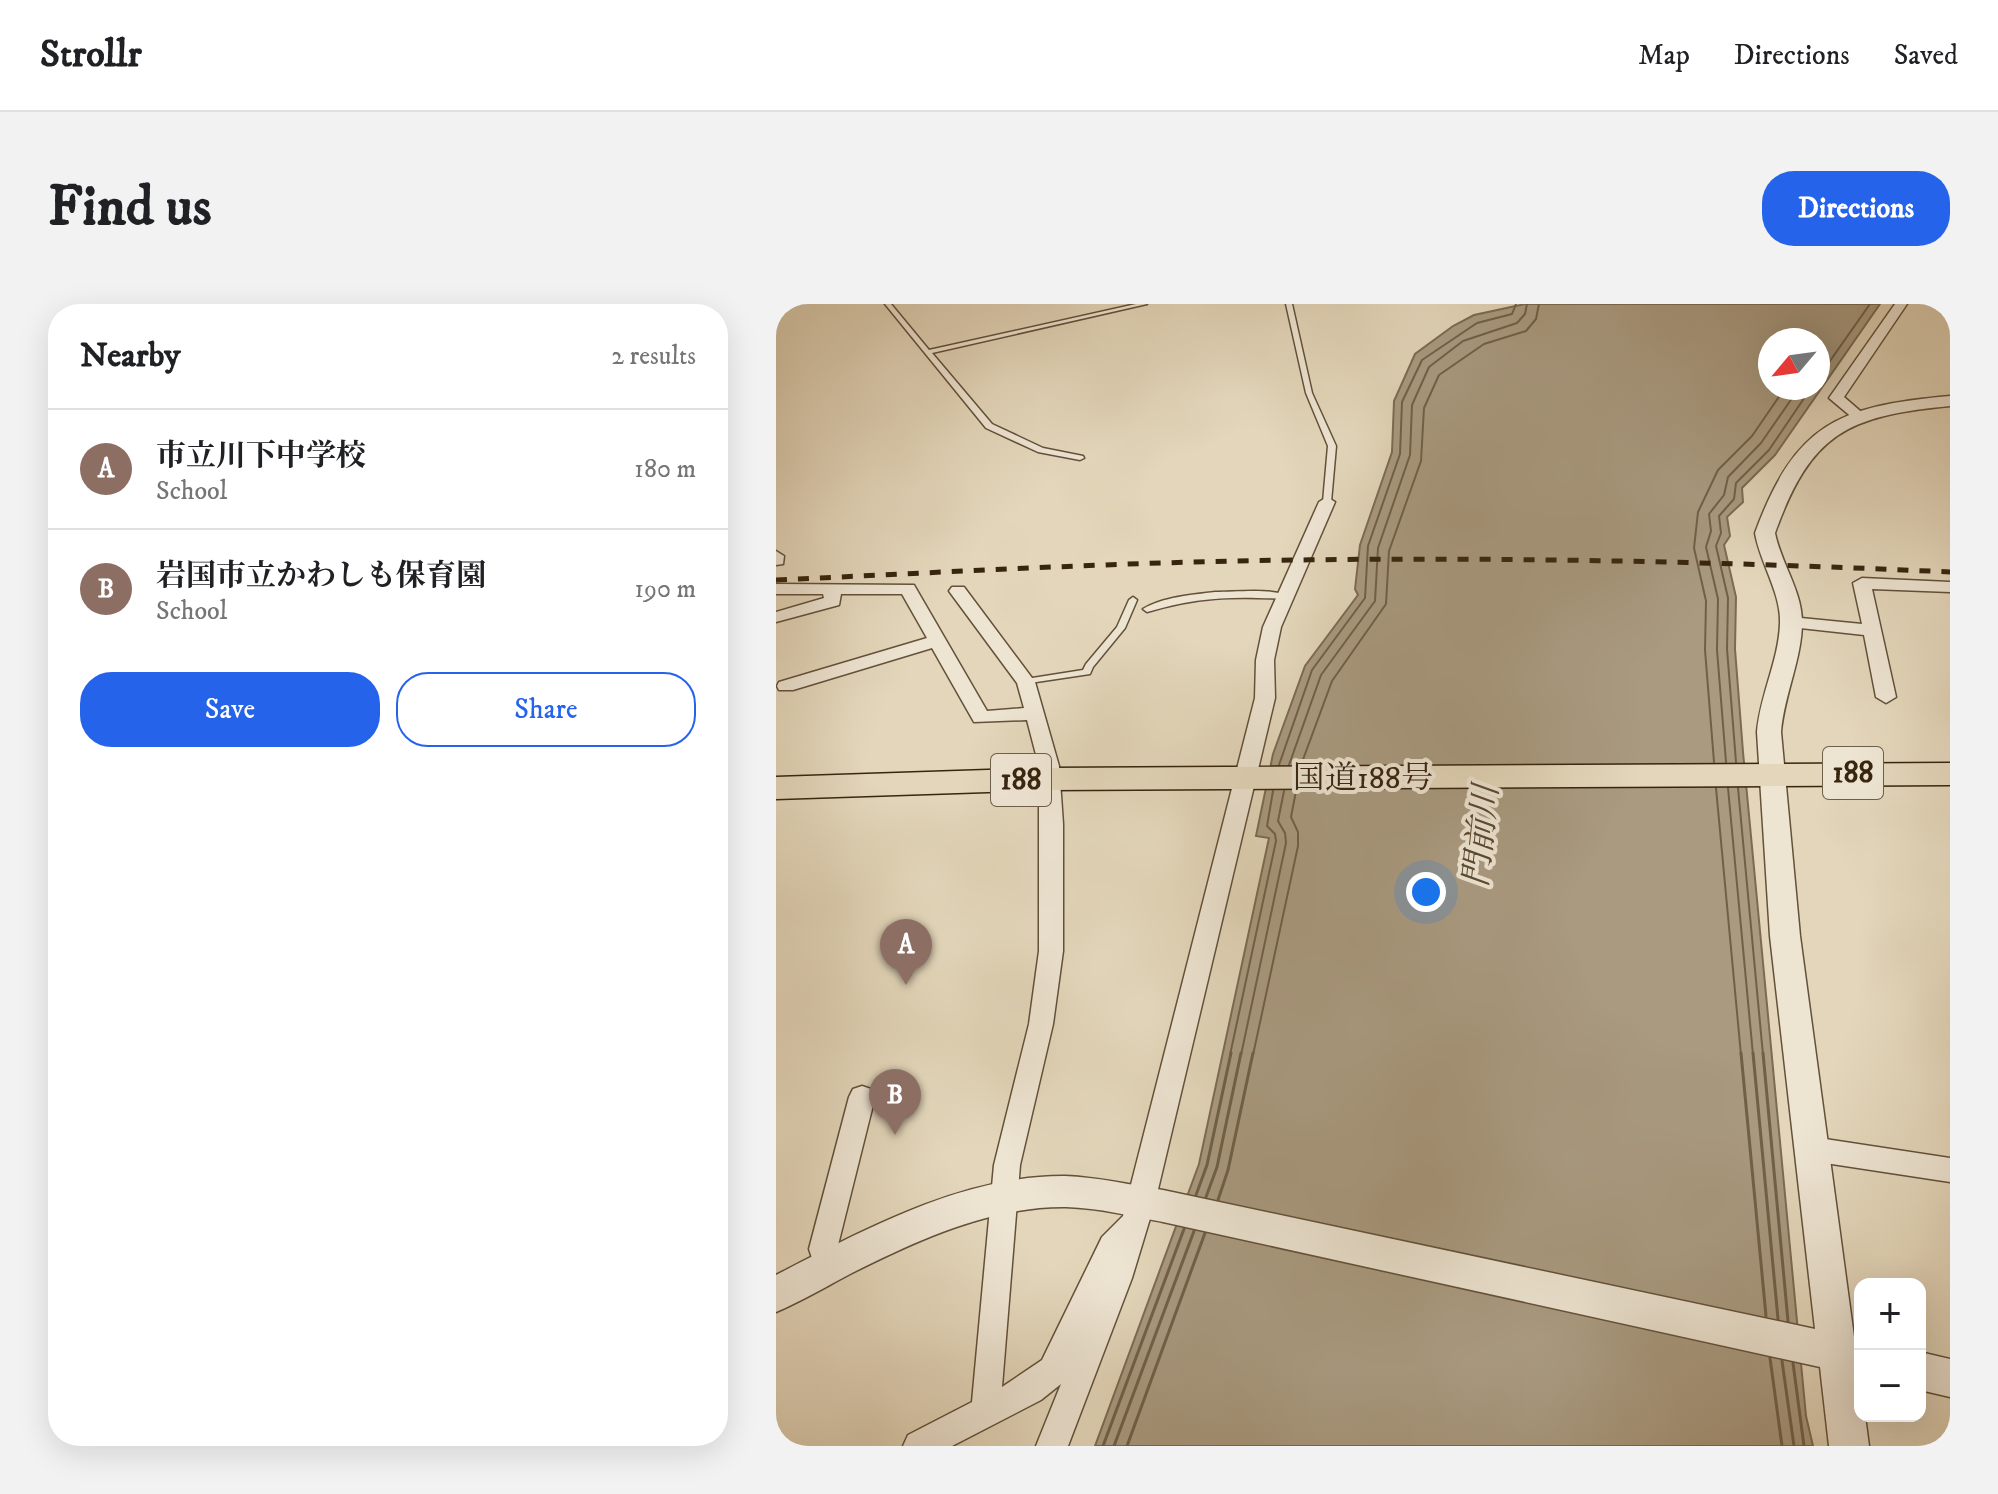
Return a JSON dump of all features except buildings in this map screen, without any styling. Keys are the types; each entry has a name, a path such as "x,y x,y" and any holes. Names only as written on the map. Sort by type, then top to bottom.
{"highway":[{"name":"国道188号","path":"776,788 1048,779 1950,774"}],"street":[{"path":"1859,416 1836,398 1901,304"},
{"path":"1849,1446 1765,775 1770,705 1791,622 1788,601 1766,545 1765,533 1795,466 1811,443 1826,432 1859,416 1900,406 1950,401"},
{"path":"1052,1446 1147,1210 1254,779 1265,698 1265,660 1272,627 1327,502"},
{"path":"1886,697 1862,583 1950,587"},
{"path":"776,589 908,589 981,718 1035,713"},
{"path":"776,617 833,601 831,589"},
{"path":"958,591 1026,682 1049,766 1052,824 1051,951 1041,1024 1007,1165 986,1394 989,1411"},
{"path":"1791,622 1872,630"},
{"path":"786,686 936,641"},
{"path":"828,1267 823,1249 862,1097"},
{"path":"1812,1149 1950,1170"},
{"path":"776,1294 942,1214 1003,1198 1058,1192 1838,1353"},
{"path":"919,1446 1030,1389 1053,1371 1112,1246 1147,1210"},
{"path":"1926,1372 1950,1378"}],"lane":[{"path":"888,304 989,426 1041,450 1080,458"},
{"path":"928,352 1112,307 1144,304"},
{"path":"1289,304 1309,393 1332,446 1327,502"},
{"path":"1147,609 1189,598 1285,596"},
{"path":"1026,682 1087,672 1121,628 1133,600"}],"water":[{"name":"門前川","path":"1525,304 1880,304 1830,376 1830,328 1758,328 1758,400 1813,400 1775,455 1742,488 1743,502 1727,517 1730,536 1724,545 1736,597 1735,649 1743,752 1806,1416 1813,1446 1095,1446 1199,1164 1269,838 1256,836 1273,754 1305,666 1358,595 1355,589 1360,545 1392,452 1394,401 1415,354 1453,326 1474,315"}],"railway":[{"path":"776,580 1166,563 1378,559 1623,561 1950,572"}],"place":[{"name":"市立川下中学校","path":"906,985"},
{"name":"岩国市立かわしも保育園","path":"895,1135"}]}
